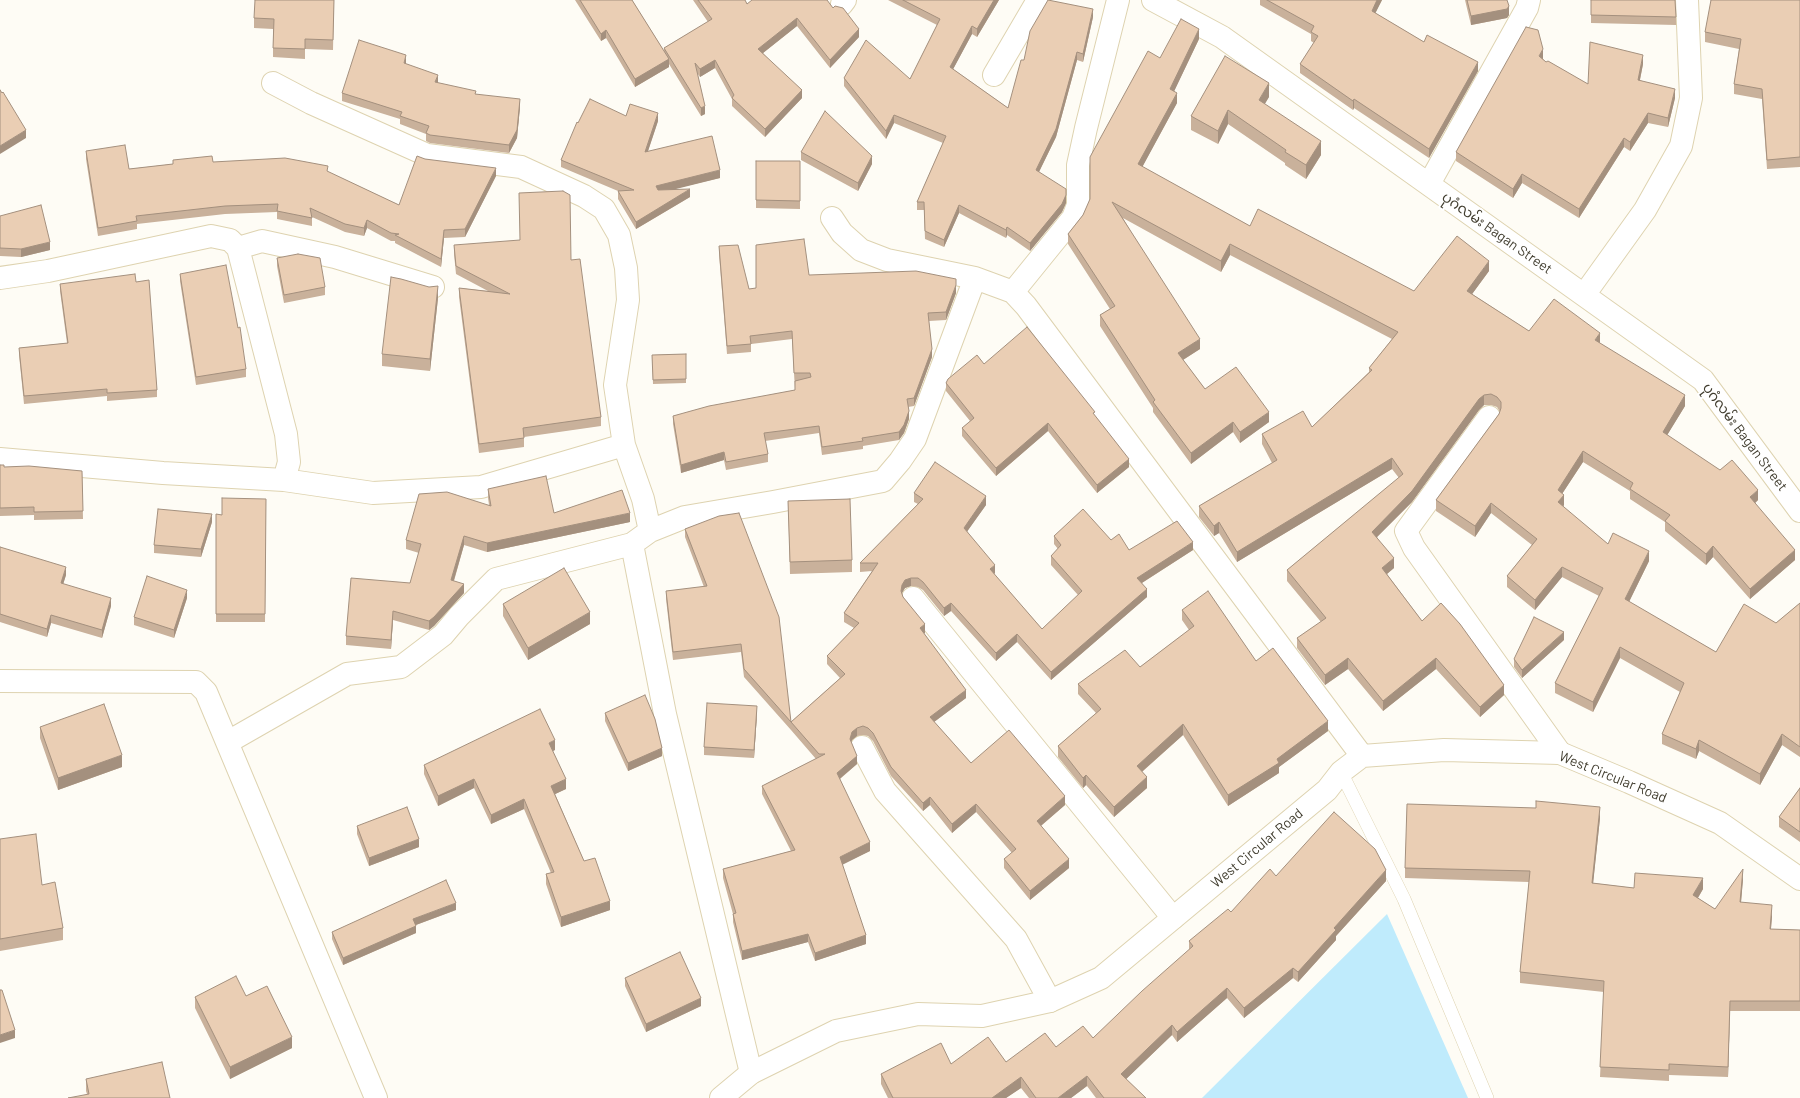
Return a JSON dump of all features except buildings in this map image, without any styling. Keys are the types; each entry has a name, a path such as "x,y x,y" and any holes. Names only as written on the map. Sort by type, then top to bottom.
{"street":[{"path":"994,75 1038,0"},
{"path":"1013,292 1073,218 1078,205 1078,165 1118,0"},
{"name":"ပုဂံလမ်း Bagan Street","path":"1153,0 1222,36 1703,380 1800,510"},
{"path":"1429,184 1527,8 1529,0"},
{"path":"1584,295 1645,210 1681,146 1691,98 1687,0"},
{"path":"273,83 311,103 427,155 521,166 584,196 604,209 619,235 626,268 628,300 614,385 624,445 643,499 650,531"},
{"path":"832,218 842,233 861,250 887,260 975,278 1013,292 1026,306 1362,756"},
{"path":"0,278 48,271 211,236 230,240 238,248 286,434 289,462 284,480"},
{"path":"238,248 262,241 335,257 433,287"},
{"path":"228,742 347,674 402,667 444,636 459,616 496,579 632,544 650,531 685,517 773,502 883,480 900,461 915,439 975,278"},
{"path":"1489,417 1406,531 1414,548 1560,753"},
{"path":"0,459 163,473 284,480 373,493 481,487 624,445"},
{"path":"632,544 665,714 751,1073"},
{"path":"913,598 1173,918"},
{"path":"0,681 196,682 206,692 376,1098"},
{"path":"862,747 885,791 1016,939 1050,1001"},
{"name":"West Circular Road","path":"721,1098 751,1073 836,1031 918,1014 982,1016 1050,1001 1101,978 1328,790 1341,772 1362,756 1444,750 1560,753 1720,823 1800,879"}],"lane":[{"path":"1341,772 1404,899 1487,1098"}],"water":[{"path":"1387,914 1468,1098 1202,1098"}]}
